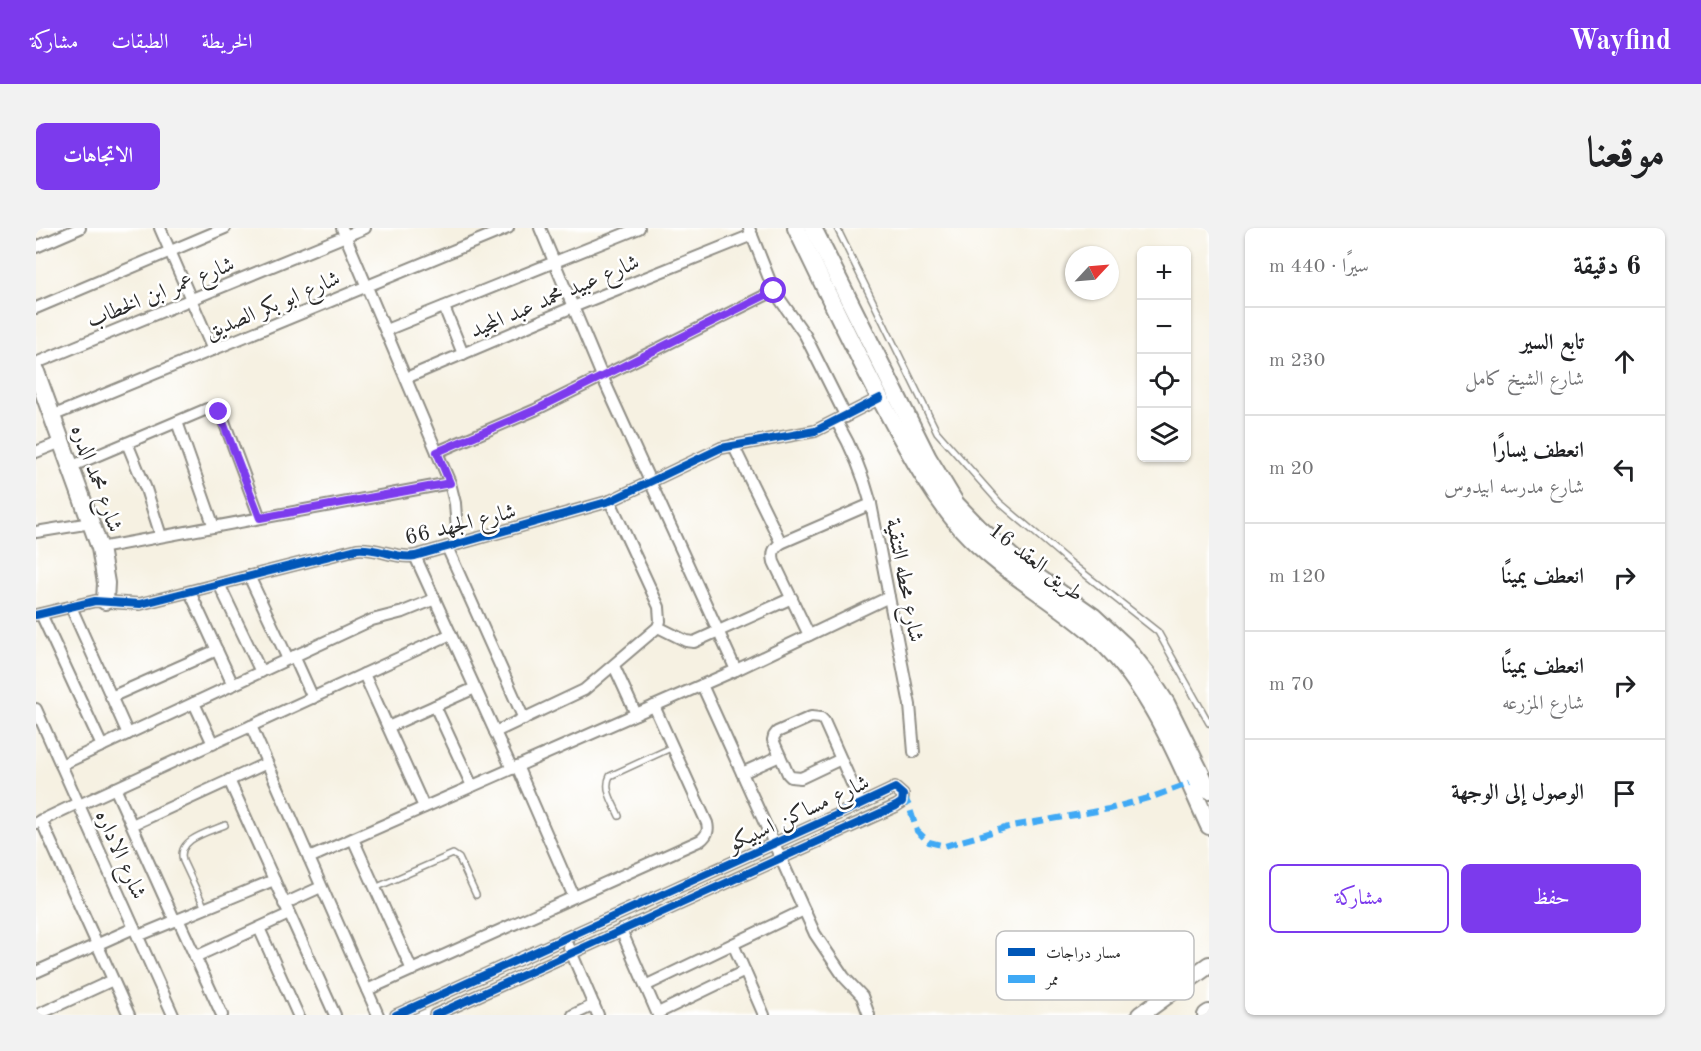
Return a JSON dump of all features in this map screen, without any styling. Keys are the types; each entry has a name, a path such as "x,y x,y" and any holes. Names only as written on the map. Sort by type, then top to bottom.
{"street":[{"path":"36,247 80,228"},
{"path":"160,228 213,350"},
{"path":"36,308 225,228"},
{"name":"شارع عمر ابن الخطاب","path":"36,363 191,300 344,232 365,228"},
{"name":"شارع ابو بكر الصديق","path":"52,416 508,228"},
{"path":"540,228 602,376 736,670"},
{"path":"386,330 639,228"},
{"name":"طريق العقد 16","path":"796,228 880,398 933,492 962,528 998,563 1089,630 1129,672 1161,721 1209,826"},
{"name":"طريق العقد 16","path":"813,228 927,458 956,504 1022,566 1094,616 1124,645 1166,703 1209,790"},
{"path":"344,232 450,483 458,523 452,546 524,719"},
{"name":"شارع محطه التنقية","path":"750,232 774,291 805,335 863,475 871,504 910,705 914,752"},
{"name":"شارع عبيد محمد عبد المجيد","path":"406,378 750,232"},
{"path":"437,452 535,410 774,291"},
{"path":"444,307 463,354"},
{"name":"شارع محمد الدره","path":"36,372 99,548 104,565 105,601"},
{"name":"شارع الجهد 66","path":"39,615 105,601 132,605 357,549 374,549 393,556 415,556 610,501 710,452 733,445 804,433 841,419 880,398"},
{"path":"70,467 211,408 219,412 260,518"},
{"path":"177,422 214,526"},
{"path":"36,452 61,442"},
{"path":"127,443 146,489 161,536"},
{"path":"733,445 780,543"},
{"path":"99,548 450,483"},
{"path":"495,732 577,695 658,627 659,607 610,501"},
{"path":"809,635 772,555 775,548 780,543 871,504"},
{"path":"36,532 91,523"},
{"path":"415,556 495,732 574,897"},
{"path":"249,576 313,698"},
{"path":"219,584 261,672"},
{"path":"190,592 232,685"},
{"path":"309,858 736,670 889,597"},
{"path":"658,627 690,642 792,598"},
{"path":"61,765 372,620 403,612 435,599"},
{"path":"70,607 128,734"},
{"path":"39,615 102,746"},
{"path":"129,1015 39,822 451,634"},
{"path":"111,697 217,650"},
{"path":"614,666 636,714"},
{"path":"364,674 424,807"},
{"path":"702,685 804,910 828,956 862,996 868,1015"},
{"path":"388,727 475,688"},
{"path":"194,703 213,744"},
{"path":"435,706 472,786"},
{"path":"367,990 706,836 707,823 654,706"},
{"name":"شارع الاداره","path":"36,709 39,725 61,765 173,1015"},
{"path":"841,759 796,779 788,774 773,740 777,732 816,716 824,721 841,759 861,804"},
{"path":"251,726 378,1015"},
{"path":"742,773 780,756"},
{"path":"132,825 267,763"},
{"path":"229,780 335,1015"},
{"path":"115,788 222,1015"},
{"name":"شارع مساكن اسبيكو","path":"396,1015 892,789 898,790 903,795 899,804 435,1015"},
{"path":"353,839 412,970"},
{"path":"36,972 97,944 177,920 274,880"},
{"path":"284,903 321,887"},
{"path":"645,986 804,910"},
{"path":"195,957 289,914"},
{"path":"259,928 298,1015"},
{"path":"621,930 658,1014 745,971"},
{"path":"565,938 596,1010 573,1015"},
{"path":"733,944 765,1015"},
{"path":"1194,976 1209,965"},
{"path":"36,1015 113,980"},
{"path":"1140,1015 1161,1000"}],"lane":[{"path":"837,228 937,432 999,502 1067,560 1158,632 1209,723"},
{"path":"620,816 607,788 610,776 673,747"},
{"path":"205,908 181,854 188,842 225,825"},
{"path":"375,888 453,854 459,858 476,895"}],"marked path":[{"path":"903,795 917,831 929,842 945,846 1012,826 1109,809 1190,783"}],"cycle path":[{"path":"36,615 95,601 140,604 357,549 415,556 610,501 721,448 815,431 880,398"},
{"path":"396,1015 895,788 903,795 902,802 896,806 435,1015"}],"route":[{"path":"219,412 260,518 450,483 437,452 535,410 774,291"}]}
